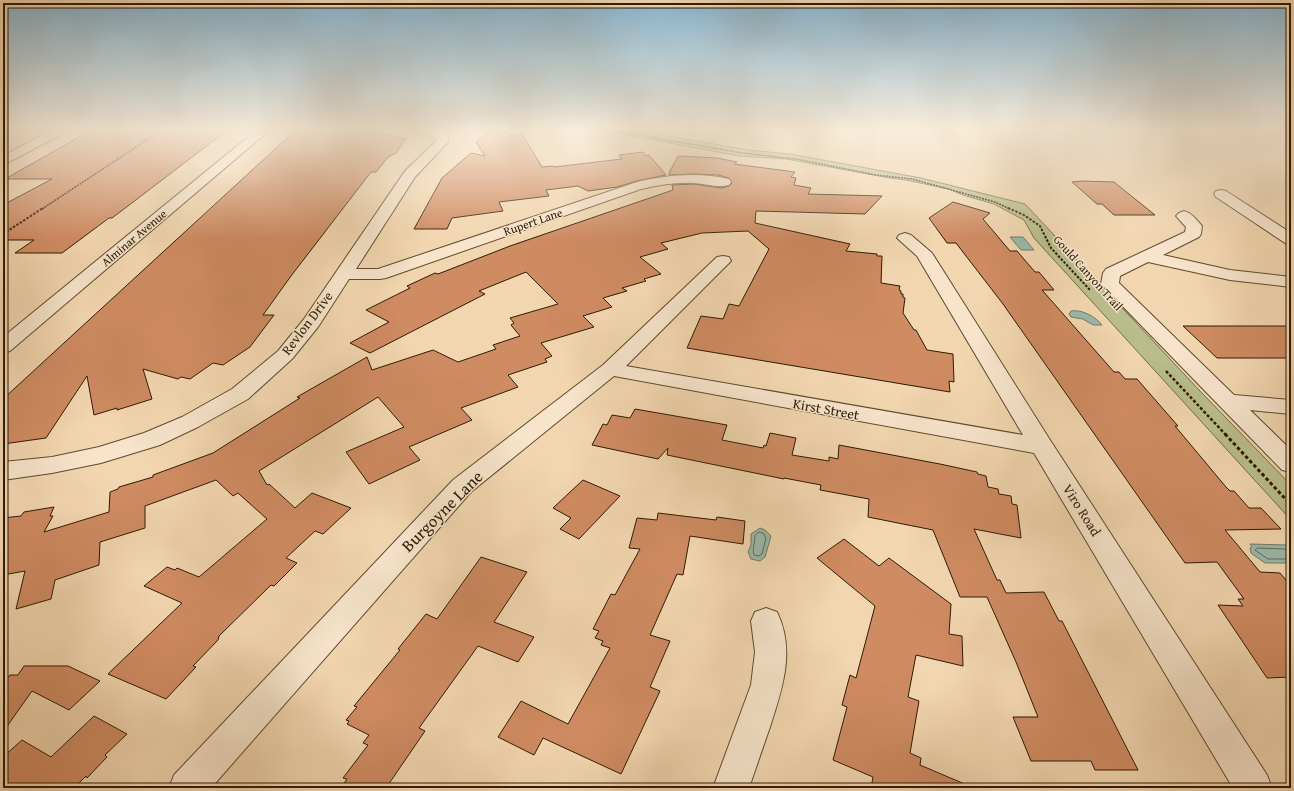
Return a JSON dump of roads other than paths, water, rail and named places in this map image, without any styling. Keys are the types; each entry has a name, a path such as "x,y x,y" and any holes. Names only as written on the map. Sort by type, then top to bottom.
{"street":[{"name":"Alminar Avenue","path":"3,347 222,165"},
{"name":"Revlon Drive","path":"3,471 52,465 102,455 152,439 190,422 240,394 285,355 311,323 410,174 419,165"},
{"name":"Rupert Lane","path":"343,274 380,274 637,186 664,180 694,179 724,182"},
{"path":"1221,194 1291,240"},
{"path":"1184,216 1194,226 1193,234 1149,257 1112,273 1110,284 1291,464"},
{"name":"Viro Road","path":"905,238 924,253 1254,788"},
{"path":"1149,257 1230,275 1291,282"},
{"name":"Burgoyne Lane","path":"187,788 462,486 610,369 723,261"},
{"name":"Kirst Street","path":"610,369 1042,446"},
{"path":"1227,401 1291,408"},
{"path":"731,788 767,685 771,652 766,621"}],"water":[{"path":"1010,237 1023,237 1034,250 1021,250"},
{"path":"1071,311 1080,311 1088,314 1102,325 1093,325 1083,319 1071,317 1069,314"},
{"path":"760,528 765,530 771,536 765,557 760,561 751,559 748,552 751,545 751,534"},
{"path":"1250,544 1286,545 1291,550 1291,563 1265,563 1251,553 1250,548 1252,547"}]}
